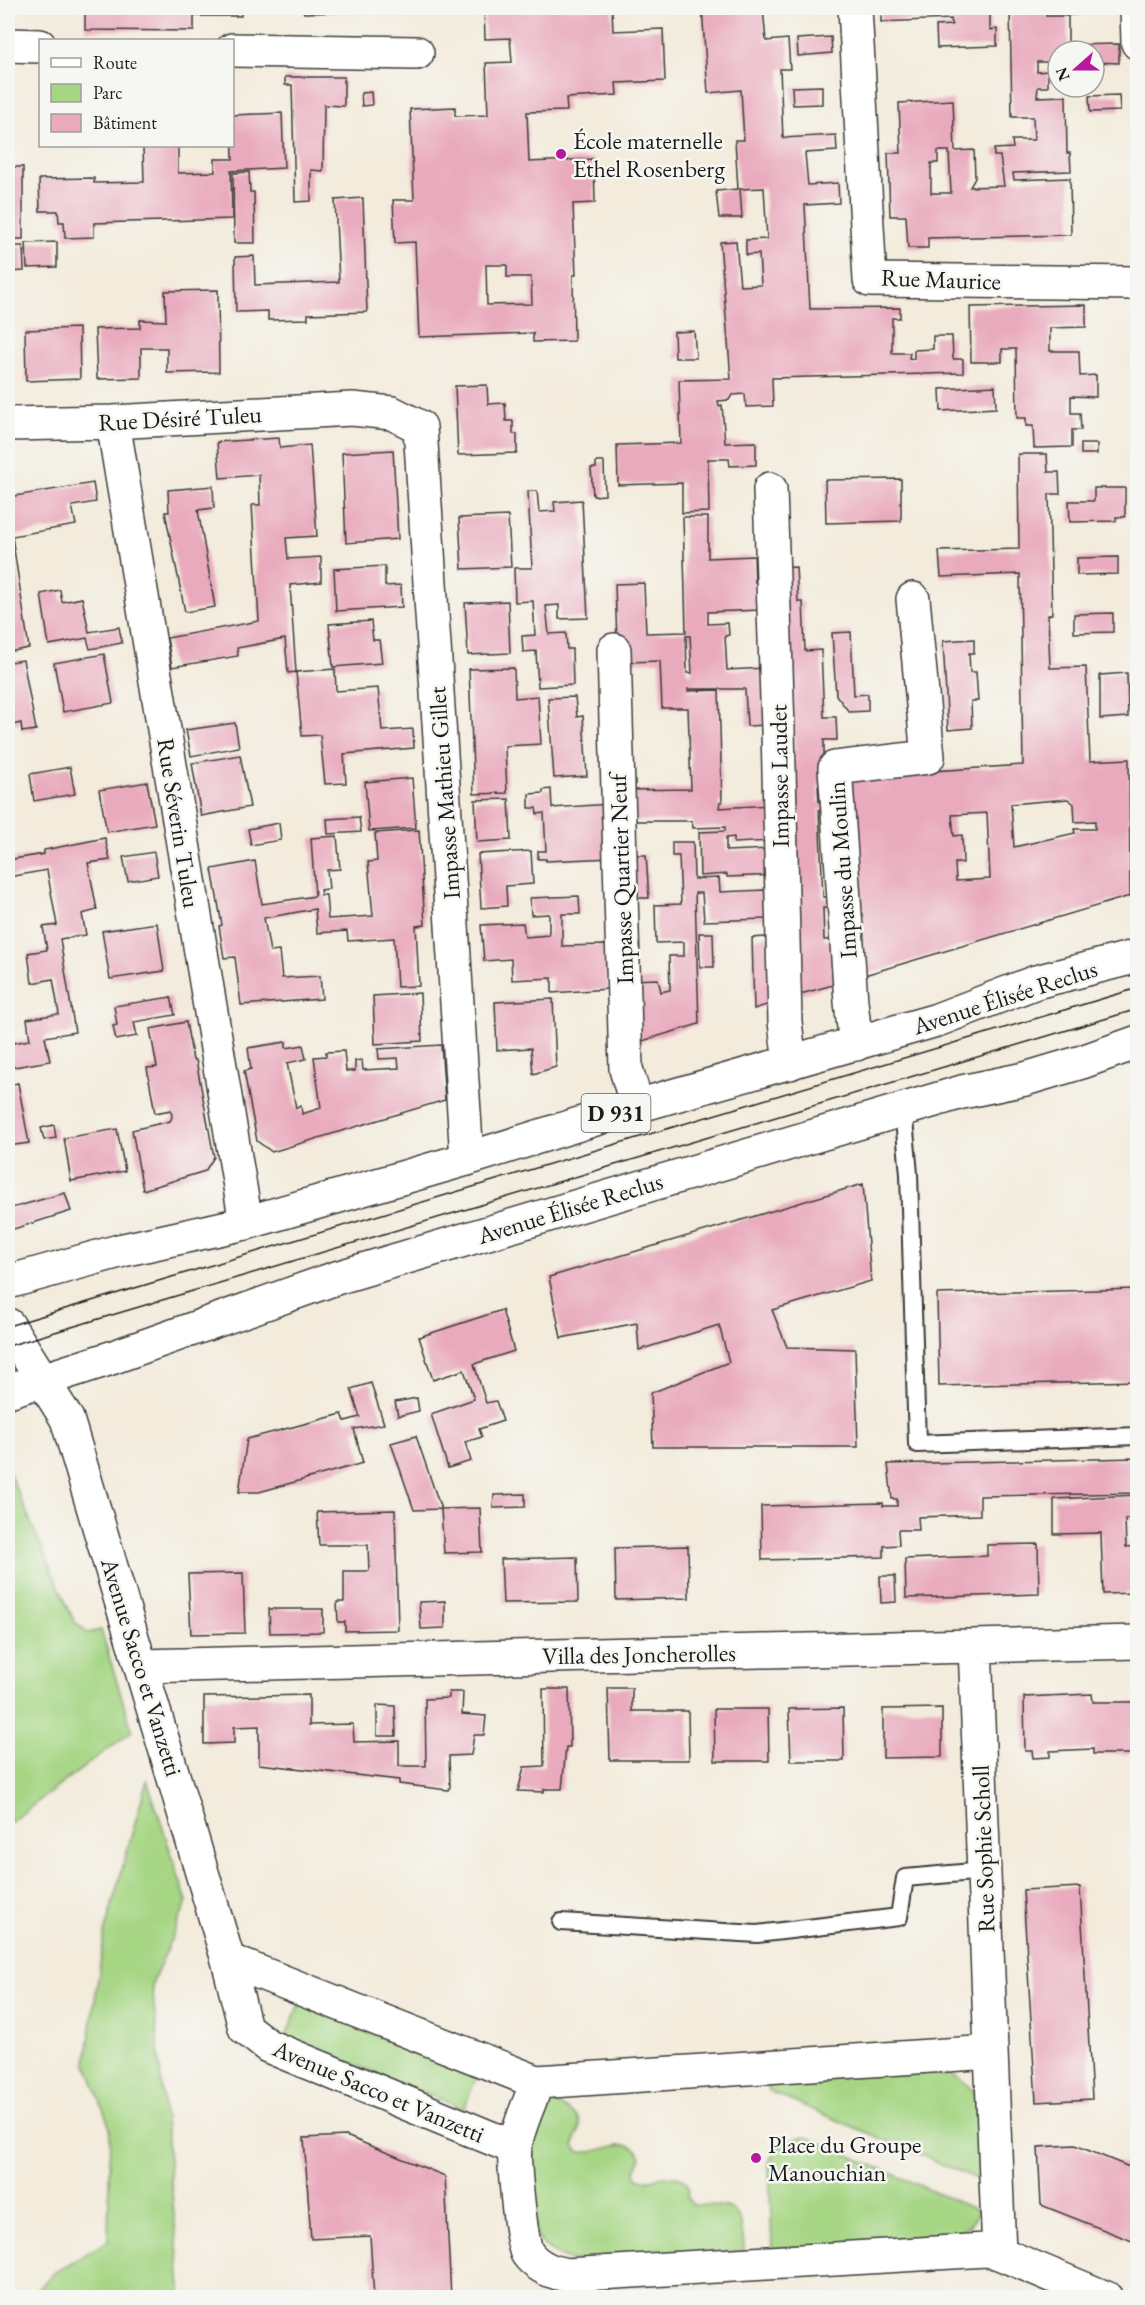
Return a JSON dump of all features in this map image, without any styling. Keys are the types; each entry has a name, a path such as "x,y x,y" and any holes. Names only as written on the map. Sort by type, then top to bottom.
{"street":[{"name":"Rue Maurice","path":"855,8 870,280 1137,283"},
{"path":"1137,8 1137,43"},
{"path":"8,45 39,46"},
{"path":"234,50 417,53"},
{"name":"Rue Désiré Tuleu","path":"8,424 112,422 352,409 392,413 420,427"},
{"name":"Rue Séverin Tuleu","path":"112,422 246,1223"},
{"name":"Impasse Mathieu Gillet","path":"420,427 467,1159"},
{"name":"Impasse Laudet","path":"770,489 785,1022 790,1063"},
{"name":"Impasse du Moulin","path":"856,1044 850,990 835,768 928,757 913,599"},
{"name":"Impasse Quartier Neuf","path":"614,650 626,1068 637,1106"},
{"name":"Avenue Élisée Reclus","path":"8,1282 123,1250 246,1223 467,1159 637,1106 937,1020 1036,982 1137,956"},
{"name":"Avenue Élisée Reclus","path":"8,1390 108,1359 336,1278 903,1109 962,1092 1025,1079 1137,1042"},
{"name":"Avenue Sacco et Vanzetti","path":"8,1325 67,1419 228,1960 245,2028 268,2046 515,2148"},
{"name":"Villa des Joncherolles","path":"141,1666 1137,1642"},
{"name":"Rue Sophie Scholl","path":"975,1646 991,2052"},
{"path":"228,1960 537,2082 991,2052 999,2253"},
{"path":"537,2082 515,2148 521,2237 526,2252 537,2264 552,2272 566,2275 986,2250 999,2253 1106,2298"}],"lane":[{"path":"903,1109 909,1174 917,1444 1137,1436"},
{"path":"561,1922 757,1934 899,1917 905,1878 984,1871"}],"green space":[{"path":"8,1470 74,1621 88,1633 101,1630 132,1731 8,1824"},
{"path":"147,1780 187,1902 152,1984 182,2297 30,2297 55,2272 108,2241 110,2128 86,2062 105,1930"},
{"path":"299,2004 477,2076 464,2109 286,2037"},
{"path":"938,2070 962,2080 977,2100 982,2181 768,2091 767,2079"},
{"path":"547,2100 577,2117 580,2127 574,2145 577,2151 585,2152 629,2145 636,2149 641,2157 635,2171 637,2178 678,2177 689,2186 688,2199 692,2205 727,2207 733,2211 741,2224 744,2251 571,2261 549,2250 540,2241 535,2229 530,2129"},
{"path":"802,2137 979,2211 969,2226 951,2237 772,2249 769,2163 781,2145"}],"building":[{"path":"85,8 241,8 241,16 194,16 194,31 85,30"},
{"path":"303,8 348,8 349,12 304,13"},
{"path":"484,8 612,8 613,31 663,29 665,81 616,83 617,95 566,98 567,111 527,112 529,162 594,159 595,203 573,204 576,275 573,275 574,341 533,342 533,333 419,337 415,242 395,243 393,200 414,200 410,109 455,107 455,116 488,115 486,63 512,62 510,38 485,39","holes":["486,265 507,265 507,277 531,277 532,304 487,305"]},
{"path":"702,8 763,8 766,41 788,39 790,69 780,69 783,138 836,135 837,151 805,153 808,185 838,183 839,203 805,205 810,309 900,308 900,318 892,318 892,353 910,353 909,358 914,359 914,350 933,349 933,336 952,336 953,359 963,359 963,373 772,378 773,406 746,407 745,394 732,395 729,400 718,401 719,406 722,405 725,443 756,442 756,465 730,466 729,459 708,459 709,512 682,513 682,483 618,485 617,445 681,443 679,380 731,379 720,242 736,241 740,286 761,285 759,254 746,255 746,240 767,239 764,188 740,189 742,218 719,218 716,191 738,189 735,140 744,140 741,90 708,93"},
{"path":"784,8 829,8 830,11 785,14"},
{"path":"881,8 990,8 990,30 997,29 997,46 937,48 936,26 952,25 951,19 881,22"},
{"path":"1010,8 1046,9 1046,16 1068,16 1068,39 1046,39 1046,62 1037,62 1037,72 1046,71 1046,87 1038,87 1037,97 1066,99 1067,153 1070,153 1071,171 1013,173 1014,180 1070,178 1071,235 928,238 928,248 908,248 906,216 890,216 888,153 901,153 899,103 953,100 955,151 974,150 975,178 970,187 1004,186 1000,156 994,156 994,149 1013,148 1012,140 1034,140 1033,117 1012,117","holes":["938,151 949,151 951,193 931,193 931,163 938,163"]},
{"path":"1070,8 1085,8 1085,14 1070,15"},
{"path":"831,37 832,53 798,56 797,39"},
{"path":"1106,44 1119,44 1119,63 1106,62"},
{"path":"285,77 344,77 344,106 324,105 323,171 311,170 311,201 295,202 292,85 285,85"},
{"path":"822,86 822,104 793,105 792,87"},
{"path":"371,92 372,105 362,106 361,93"},
{"path":"1106,95 1119,95 1120,111 1090,112 1089,99 1106,99"},
{"path":"282,113 284,168 231,171 232,219 94,223 94,237 65,238 64,222 59,222 58,211 40,211 39,179 94,178 94,183 144,182 143,147 178,147 178,173 215,172 215,159 233,159 234,115"},
{"path":"11,167 23,167 23,239 8,239 8,181 11,181"},
{"path":"249,172 250,192 254,192 255,243 234,243 233,173"},
{"path":"363,198 367,312 308,314 308,319 268,320 268,311 236,312 235,257 254,256 255,285 339,282 335,200"},
{"path":"57,242 57,267 27,268 26,243"},
{"path":"8,246 23,246 24,271 8,272"},
{"path":"218,290 219,372 167,373 167,348 141,348 141,378 97,379 95,329 140,328 140,320 166,321 165,291"},
{"path":"1086,305 1086,327 1050,328 1050,351 1079,351 1080,376 1096,375 1096,397 1071,396 1071,413 1080,413 1081,430 1072,430 1072,447 1034,448 1033,426 1026,426 1026,418 1017,418 1016,349 1002,349 1002,362 971,362 970,307"},
{"path":"79,328 80,379 26,381 25,330"},
{"path":"694,331 696,358 675,358 674,332"},
{"path":"487,385 488,404 505,403 506,421 513,421 513,434 517,434 517,453 458,455 455,386"},
{"path":"995,386 996,408 941,411 940,389"},
{"path":"279,438 280,448 310,445 317,536 286,538 288,559 321,557 321,582 290,585 296,672 288,673 285,639 237,648 238,656 172,667 167,638 259,621 252,505 260,505 259,475 220,478 217,442"},
{"path":"1081,444 1097,444 1097,454 1081,454"},
{"path":"393,450 398,539 346,543 342,453"},
{"path":"1018,454 1047,454 1048,472 1059,472 1060,494 1049,494 1052,614 1048,615 1050,668 1086,667 1090,761 1129,759 1130,896 858,977 843,777 1023,765 1020,574 941,577 939,551 1019,549","holes":["1068,799 1074,804 1075,822 1095,821 1095,829 1074,829 1075,833 1014,847 1011,804","987,813 990,879 956,881 955,863 963,863 962,835 954,836 952,815"]},
{"path":"596,462 604,462 605,495 593,496 591,468 596,468"},
{"path":"901,479 901,521 826,523 825,480"},
{"path":"93,483 96,502 72,506 76,525 12,536 29,648 8,652 8,490 11,489 15,496"},
{"path":"213,486 214,508 198,510 215,607 185,612 165,512 169,512 168,490"},
{"path":"1094,488 1125,488 1125,517 1116,517 1116,521 1070,522 1069,501 1094,501"},
{"path":"528,491 537,491 539,512 555,511 554,502 582,500 588,618 559,619 559,605 546,606 549,634 566,633 567,649 572,649 573,685 538,687 536,651 523,652 522,636 535,635 533,601 515,602 514,568 532,568"},
{"path":"508,516 511,567 462,569 459,518"},
{"path":"683,517 708,517 708,558 754,556 755,582 761,582 762,610 708,612 708,624 728,623 729,635 725,636 727,670 765,668 767,725 747,726 745,689 688,689 688,691 719,690 722,802 719,808 771,805 772,841 734,843 734,837 726,838 726,851 772,849 774,875 700,876 699,832 725,831 725,827 693,828 692,821 624,821 623,790 691,789 688,708 662,708 660,661 627,662 617,643 615,584 644,583 646,633 686,632","holes":["686,636 690,636 692,673 687,673"]},
{"path":"1118,557 1118,574 1077,575 1077,558"},
{"path":"385,566 385,586 401,585 402,607 336,611 334,569"},
{"path":"796,567 798,602 803,602 805,651 821,650 824,717 836,717 837,740 824,740 824,786 818,786 819,802 826,801 826,809 819,810 823,897 833,897 834,908 823,908 824,940 837,940 840,983 797,995 787,761 795,761 793,707 779,568"},
{"path":"60,590 62,602 82,598 89,632 119,627 122,643 90,649 87,638 49,645 41,594"},
{"path":"508,601 510,653 468,655 465,603"},
{"path":"1113,613 1113,632 1074,633 1074,614"},
{"path":"371,621 373,640 379,640 382,663 333,667 329,624"},
{"path":"851,632 854,695 868,694 868,711 849,712 836,695 832,633"},
{"path":"974,639 974,653 969,653 970,672 976,672 978,701 971,701 972,728 948,730 943,641"},
{"path":"104,654 113,703 63,712 54,663"},
{"path":"8,656 10,662 23,660 36,730 22,732 21,723 8,726"},
{"path":"514,668 515,698 538,696 541,744 505,746 507,793 474,794 469,669"},
{"path":"335,669 336,691 378,688 382,731 413,729 414,748 344,754 346,783 325,784 320,735 302,736 296,672"},
{"path":"1127,673 1128,717 1100,719 1100,675"},
{"path":"575,697 577,717 583,716 587,776 554,778 548,698"},
{"path":"235,723 239,747 191,756 186,730"},
{"path":"240,755 250,807 201,816 192,763"},
{"path":"70,767 75,794 34,801 30,774"},
{"path":"412,778 416,828 369,831 365,782"},
{"path":"147,782 155,824 107,832 99,790"},
{"path":"551,789 552,808 610,804 612,858 546,861 546,859 538,859 538,851 546,851 544,813 537,814 536,808 529,808 529,794 543,793 543,790"},
{"path":"509,799 511,840 477,842 475,800"},
{"path":"359,817 361,832 328,834 327,819"},
{"path":"279,823 281,840 251,845 248,829"},
{"path":"419,830 425,925 416,926 419,986 397,987 394,938 348,941 347,931 317,933 315,909 264,918 270,952 279,951 282,978 320,976 322,999 241,1005 235,957 224,958 219,926 222,925 212,869 255,861 262,904 315,896 311,838 337,836 340,869 327,870 329,889 320,890 321,895 326,895 328,919 373,916 368,862 377,861 375,833"},
{"path":"105,838 110,860 88,863 97,910 82,914 86,935 60,939 75,1032 45,1037 50,1061 8,1068 8,1044 30,1040 27,1019 59,1014 53,979 32,983 28,953 47,950 43,927 57,925 47,870 8,877 8,860 44,854 44,850"},
{"path":"672,842 693,842 694,879 719,878 720,892 765,890 766,919 704,921 702,893 695,893 699,1024 632,1044 630,980 658,979 661,992 670,990 669,956 684,956 684,942 656,943 655,905 681,904 679,856 672,856"},
{"path":"531,851 533,884 506,886 507,906 481,908 478,854"},
{"path":"154,852 158,876 128,881 123,857"},
{"path":"625,855 646,855 649,898 627,898"},
{"path":"579,896 580,914 562,914 562,946 606,945 608,989 552,993 552,978 512,980 511,959 484,961 481,925 523,923 525,937 549,935 549,914 531,915 530,898"},
{"path":"157,923 164,971 110,979 102,931"},
{"path":"699,933 713,933 714,967 700,967"},
{"path":"776,936 779,1001 754,1009 752,938"},
{"path":"420,993 422,1041 375,1044 373,996"},
{"path":"171,997 175,1015 134,1022 137,1036 116,1040 113,1026 117,1025 114,1006"},
{"path":"553,999 556,1067 533,1074 531,1048 497,1050 495,1002"},
{"path":"186,1022 193,1060 196,1060 214,1157 205,1171 143,1190 132,1130 170,1121 172,1117 171,1110 155,1113 147,1068 157,1067 150,1029"},
{"path":"286,1042 286,1048 303,1045 306,1059 287,1063 296,1108 301,1106 302,1114 321,1108 314,1057 326,1056 326,1052 344,1051 346,1071 355,1071 355,1061 362,1060 363,1070 399,1068 398,1058 379,1059 378,1049 441,1045 445,1100 272,1152 257,1141 244,1071 251,1069 248,1048"},
{"path":"18,1083 29,1143 8,1146 8,1085"},
{"path":"54,1125 56,1138 44,1140 41,1128"},
{"path":"117,1129 125,1171 71,1181 64,1138"},
{"path":"863,1184 871,1281 772,1310 787,1347 855,1349 858,1447 653,1447 651,1393 729,1362 719,1325 639,1350 637,1323 561,1338 549,1277"},
{"path":"65,1193 71,1211 14,1229 8,1224 8,1209"},
{"path":"1137,1289 1137,1381 939,1386 937,1294"},
{"path":"502,1310 514,1351 474,1364 486,1403 496,1401 503,1421 479,1429 482,1437 465,1442 471,1461 448,1468 431,1414 474,1399 464,1370 433,1380 419,1337"},
{"path":"371,1383 384,1424 354,1429 363,1463 259,1492 239,1492 247,1439 342,1414 345,1421 360,1417 351,1389"},
{"path":"417,1398 419,1411 398,1416 395,1402"},
{"path":"416,1436 441,1509 414,1510 391,1443"},
{"path":"1137,1458 1137,1493 980,1496 980,1515 918,1517 919,1530 898,1530 899,1545 884,1546 884,1557 762,1560 761,1506 883,1503 883,1506 897,1506 897,1499 892,1499 888,1464"},
{"path":"525,1494 525,1507 493,1508 494,1495"},
{"path":"1137,1495 1137,1519 1125,1519 1126,1547 1137,1546 1137,1593 1103,1594 1101,1533 1054,1534 1054,1499"},
{"path":"480,1508 482,1552 444,1553 441,1509"},
{"path":"395,1510 398,1630 345,1631 345,1622 338,1622 337,1602 344,1602 344,1571 369,1571 368,1545 319,1545 317,1512"},
{"path":"1038,1544 1039,1594 906,1598 905,1559 987,1556 987,1545"},
{"path":"688,1546 689,1598 616,1600 615,1548"},
{"path":"577,1557 578,1602 503,1603 501,1559"},
{"path":"243,1573 245,1633 191,1634 188,1574"},
{"path":"880,1576 895,1576 896,1602 881,1603"},
{"path":"445,1601 445,1628 421,1629 419,1602"},
{"path":"269,1609 323,1609 323,1632 270,1633"},
{"path":"608,1688 632,1688 632,1711 688,1711 689,1760 610,1760"},
{"path":"543,1689 569,1689 570,1747 566,1747 562,1789 544,1789 544,1792 518,1791 524,1767 544,1766"},
{"path":"449,1692 463,1692 462,1714 486,1716 484,1735 474,1735 471,1755 449,1756 450,1787 448,1790 399,1784 399,1780 259,1764 259,1726 234,1727 234,1743 204,1744 204,1697 309,1695 309,1725 353,1724 354,1742 399,1741 399,1766 426,1766 425,1699 449,1698"},
{"path":"1092,1694 1093,1702 1137,1702 1137,1754 1093,1754 1093,1749 1050,1751 1050,1757 1033,1758 1032,1751 1025,1751 1024,1697"},
{"path":"377,1705 395,1706 396,1736 377,1736"},
{"path":"843,1708 844,1761 791,1761 789,1709"},
{"path":"942,1708 942,1757 883,1758 883,1709"},
{"path":"714,1709 768,1709 769,1761 715,1761"},
{"path":"1080,1887 1092,2099 1036,2102 1023,1890"},
{"path":"346,2136 445,2176 451,2298 374,2298 370,2236 311,2239 304,2138"},
{"path":"1075,2145 1137,2170 1137,2243 1041,2205 1038,2147"}],"tram line":[{"path":"8,1326 1138,988"},
{"path":"8,1346 1138,1009"}],"place":[{"name":"École maternelle Ethel Rosenberg","path":"561,154"},
{"name":"Place du Groupe Manouchian","path":"756,2158"}]}
